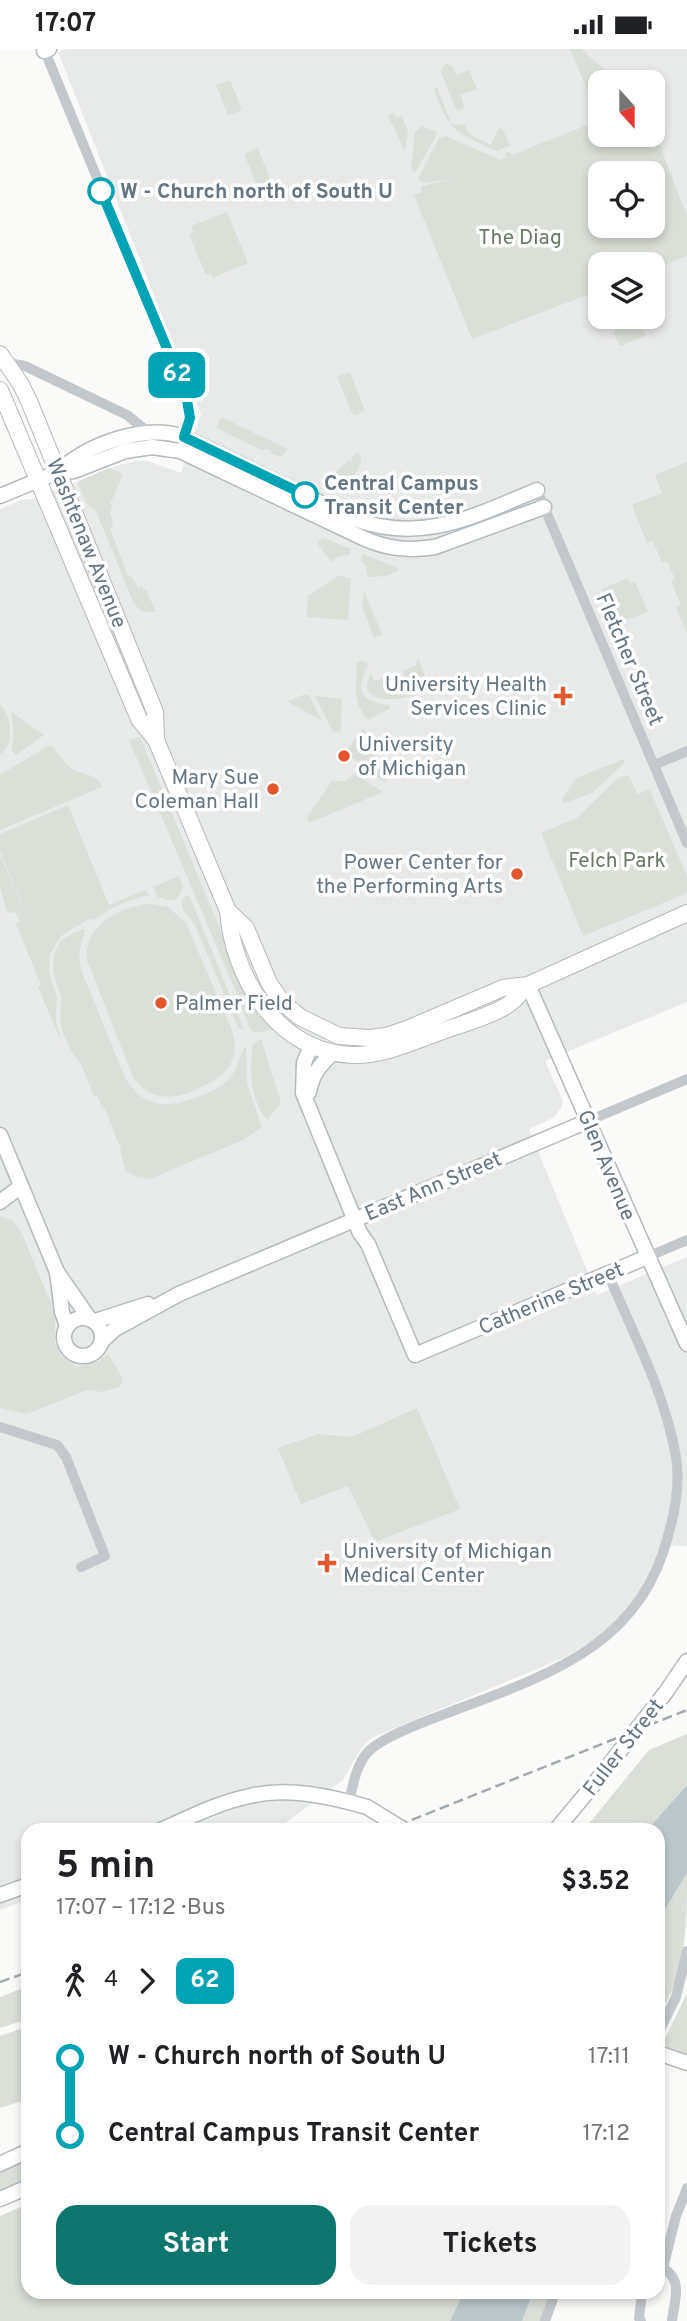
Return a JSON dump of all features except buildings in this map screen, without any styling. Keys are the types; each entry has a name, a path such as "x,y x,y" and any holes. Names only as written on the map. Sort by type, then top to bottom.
{"main road":[{"name":"Washtenaw Avenue","path":"4,358 29,401 100,572 155,712 156,740"},
{"name":"Washtenaw Avenue","path":"1,392 139,719 156,740 228,911 229,935 254,994 275,1021 311,1046 333,1053 377,1053 397,1048 509,1004 528,985"},
{"path":"1,392 22,413 46,466 58,472"},
{"path":"38,480 50,485 54,490 88,563 100,572"},
{"name":"Washtenaw Avenue","path":"228,911 246,928 269,983 282,1002 300,1017 339,1036"},
{"path":"311,1046 318,1039 339,1036 369,1038 407,1029 503,988 528,985 687,913"}],"street":[{"path":"46,50 186,394 190,418 182,444"},
{"path":"4,358 127,415 148,432"},
{"path":"58,472 69,461 128,435 170,433 182,444 363,538 390,548 416,549 441,545 544,507"},
{"path":"0,496 58,472 74,471 109,456 142,448 182,444 354,519 391,529 438,527 465,520 537,490"},
{"name":"Fletcher Street","path":"537,490 687,843"},
{"path":"654,765 687,751"},
{"name":"Glen Avenue","path":"528,985 687,1344"},
{"path":"311,1046 304,1063 303,1093 355,1219"},
{"path":"311,1114 309,1100 312,1079 317,1069 333,1053"},
{"name":"East Ann Street","path":"103,1340 115,1329 179,1294 687,1079"},
{"path":"0,1135 57,1272 103,1333 98,1350 93,1354 76,1355 65,1343 64,1332 67,1326 78,1318 92,1319"},
{"path":"0,1189 20,1187"},
{"path":"0,1202 20,1187"},
{"name":"Catherine Street","path":"355,1219 415,1355 687,1240"},
{"path":"57,1272 62,1313 67,1326"},
{"path":"349,1802 362,1760 376,1745 406,1730 538,1677 582,1655 611,1632 636,1605 652,1580 665,1548 675,1511 677,1460 666,1413 608,1274"},
{"name":"East Ann Street","path":"92,1319 179,1294"},
{"path":"0,1427 57,1445 66,1457 104,1556 81,1567"},
{"name":"Fuller Street","path":"562,1823 666,1692 687,1661"},
{"path":"178,1823 258,1794 294,1793 366,1807 393,1823"},
{"path":"0,1895 21,1888"},
{"path":"665,2020 685,1973 687,1951"},
{"path":"665,2055 687,2063"},
{"path":"0,2164 21,2154"},
{"path":"665,2252 687,2188"},
{"path":"0,2199 21,2190"},
{"path":"665,2271 672,2273 676,2281 672,2321"},
{"path":"545,2321 553,2299"},
{"path":"641,2299 641,2321"}],"shaded area":[{"name":"University of Michigan","path":"66,49 687,49 687,1002 545,1061 563,1101 562,1106 555,1117 529,1129 597,1295 687,1257 687,1546 661,1545 646,1582 619,1619 591,1642 561,1659 371,1738 360,1750 343,1780 285,1823 21,1823 21,1902 0,1910 0,509 135,461 148,461 181,473 201,414 58,52"},
{"path":"687,1785 687,1873 665,1909 665,1823 653,1823"},
{"path":"460,2299 531,2299 522,2321 450,2321"}],"green space":[{"path":"570,49 581,49 605,70 588,70 588,91"},
{"path":"447,64 453,67 456,75 469,70 477,89 461,95 464,108 460,111 456,109 441,72"},
{"path":"230,80 242,110 228,115 216,85"},
{"path":"435,87 451,124 434,90"},
{"path":"394,113 396,118 402,116 408,131 405,152 388,115"},
{"path":"451,124 465,125 469,134 491,145 498,129 502,128 510,146 497,151 464,135"},
{"name":"The Diag","path":"588,125 588,147 660,147 687,216 687,256 665,265 665,252 588,252 588,295 472,339 414,195 422,192 421,186 454,179 423,183 418,179 439,138 446,136 500,160 508,157 504,154 509,152 512,155"},
{"path":"422,126 437,134 415,173 411,168 415,132"},
{"path":"258,148 269,177 268,184 263,186 256,183 244,154"},
{"path":"227,212 248,263 213,278 211,273 206,275 189,234 193,232 191,226"},
{"path":"616,329 642,329 645,336 620,346 614,333"},
{"path":"350,372 365,410 356,415 353,415 337,377"},
{"path":"221,417 288,449 281,457 271,453 269,449 261,450 216,428"},
{"path":"357,453 361,457 355,475 339,485 335,483 333,475 348,461 352,462 352,457"},
{"path":"687,462 687,634 676,607 681,605 671,581 675,579 667,561 662,563 653,541 647,543 632,505 662,493 655,475"},
{"path":"109,468 123,474 110,504 113,523 110,529 128,576 131,576 138,587 142,586 146,590 156,612 143,612 134,604 96,511 86,503 78,484 79,481"},
{"path":"53,494 115,629 148,713 146,715"},
{"path":"324,538 351,549 349,555 337,557 331,562 318,544 319,540"},
{"path":"363,554 397,568 398,571 386,576 368,577 366,566 361,560"},
{"path":"339,575 351,579 348,620 306,617 308,596"},
{"path":"628,578 630,584 635,582 648,612 619,622 620,626 616,627 602,589"},
{"path":"364,591 382,635 374,638 362,606"},
{"path":"419,660 429,686 418,691 419,694 381,699 368,691 367,684 371,673 375,681 388,677 394,679 405,675 403,671 417,665 416,661"},
{"path":"357,663 369,663 361,687 365,697 389,705 390,708 368,720 360,708 356,694"},
{"path":"309,695 322,721 287,701"},
{"path":"315,696 342,699 339,733 333,732"},
{"path":"0,704 7,715 10,737 0,754"},
{"path":"11,712 44,735 16,755 12,750"},
{"path":"364,728 387,783 345,752"},
{"path":"140,737 244,986 272,1030 255,1033 250,1029 129,740"},
{"path":"50,745 70,767 94,777 102,787 0,830 0,775"},
{"path":"624,759 625,762 592,793 564,803 562,800 576,778"},
{"path":"354,774 383,792 309,823 307,817 332,781 345,781"},
{"name":"Felch Park","path":"628,775 638,794 648,790 651,792 687,876 687,893 583,936 541,833 577,818 617,779"},
{"path":"68,805 109,905 146,890 149,896 112,908 93,920 89,919 61,936 50,954 49,973 57,997 56,1022 63,1046 38,987 41,985 16,924 20,922 16,913 7,912 0,887 0,854 35,936 0,851 0,834"},
{"path":"179,876 183,888 177,899 171,901 158,897 153,887"},
{"path":"187,895 244,1030 238,1027 195,925 182,908 182,901"},
{"name":"Palmer Field","path":"150,904 168,907 186,923 234,1040 233,1059 222,1074 205,1085 178,1096 154,1094 133,1077 87,960 91,937 106,920 127,909"},
{"path":"85,930 79,952 81,970 130,1086 138,1094 155,1103 175,1104 186,1101 210,1092 226,1082 233,1074 246,1046 247,1084 262,1127 243,1140 150,1179 136,1177 125,1170 120,1147 105,1109 103,1110 97,1095 94,1096 81,1064 70,1050 60,1018 61,997 53,970 54,955 60,942"},
{"path":"261,1039 281,1103 267,1120 257,1103 251,1073 253,1044"},
{"path":"0,1216 13,1221 22,1234 55,1313 55,1344 60,1355 77,1367 99,1361 108,1354 122,1377 122,1384 118,1387 101,1392 87,1390 27,1414 0,1408"},
{"path":"417,1408 460,1509 375,1542 348,1486 301,1504 278,1448 318,1434 352,1437"},
{"path":"687,1734 687,1785 653,1823 590,1823 649,1750"},
{"path":"687,1873 687,1910 680,1965 665,2004 665,1909"},
{"path":"21,1989 21,2021 0,2028 0,1997"},
{"path":"687,1993 687,2057 667,2048 665,2039"},
{"path":"21,2029 21,2101 0,2108 0,2036"},
{"path":"21,2161 21,2184 0,2194 0,2170"},
{"path":"21,2207 21,2299 460,2299 450,2321 0,2321 0,2216"},
{"path":"531,2299 548,2299 540,2321 522,2321"}],"railway":[{"path":"404,1823 687,1710"},
{"path":"0,1982 21,1974"}],"bus line":[{"name":"62","path":"101,191 186,394 190,418 184,437 305,495"}],"place":[{"name":"W - Church north of South U","path":"101,191"},
{"name":"Central Campus Transit Center","path":"305,495"},
{"name":"University Health Services Clinic","path":"563,696"},
{"name":"University of Michigan","path":"344,756"},
{"name":"Mary Sue Coleman Hall","path":"273,789"},
{"name":"Power Center for the Performing Arts","path":"517,874"},
{"name":"Palmer Field","path":"161,1003"},
{"name":"University of Michigan Medical Center","path":"327,1563"}]}
